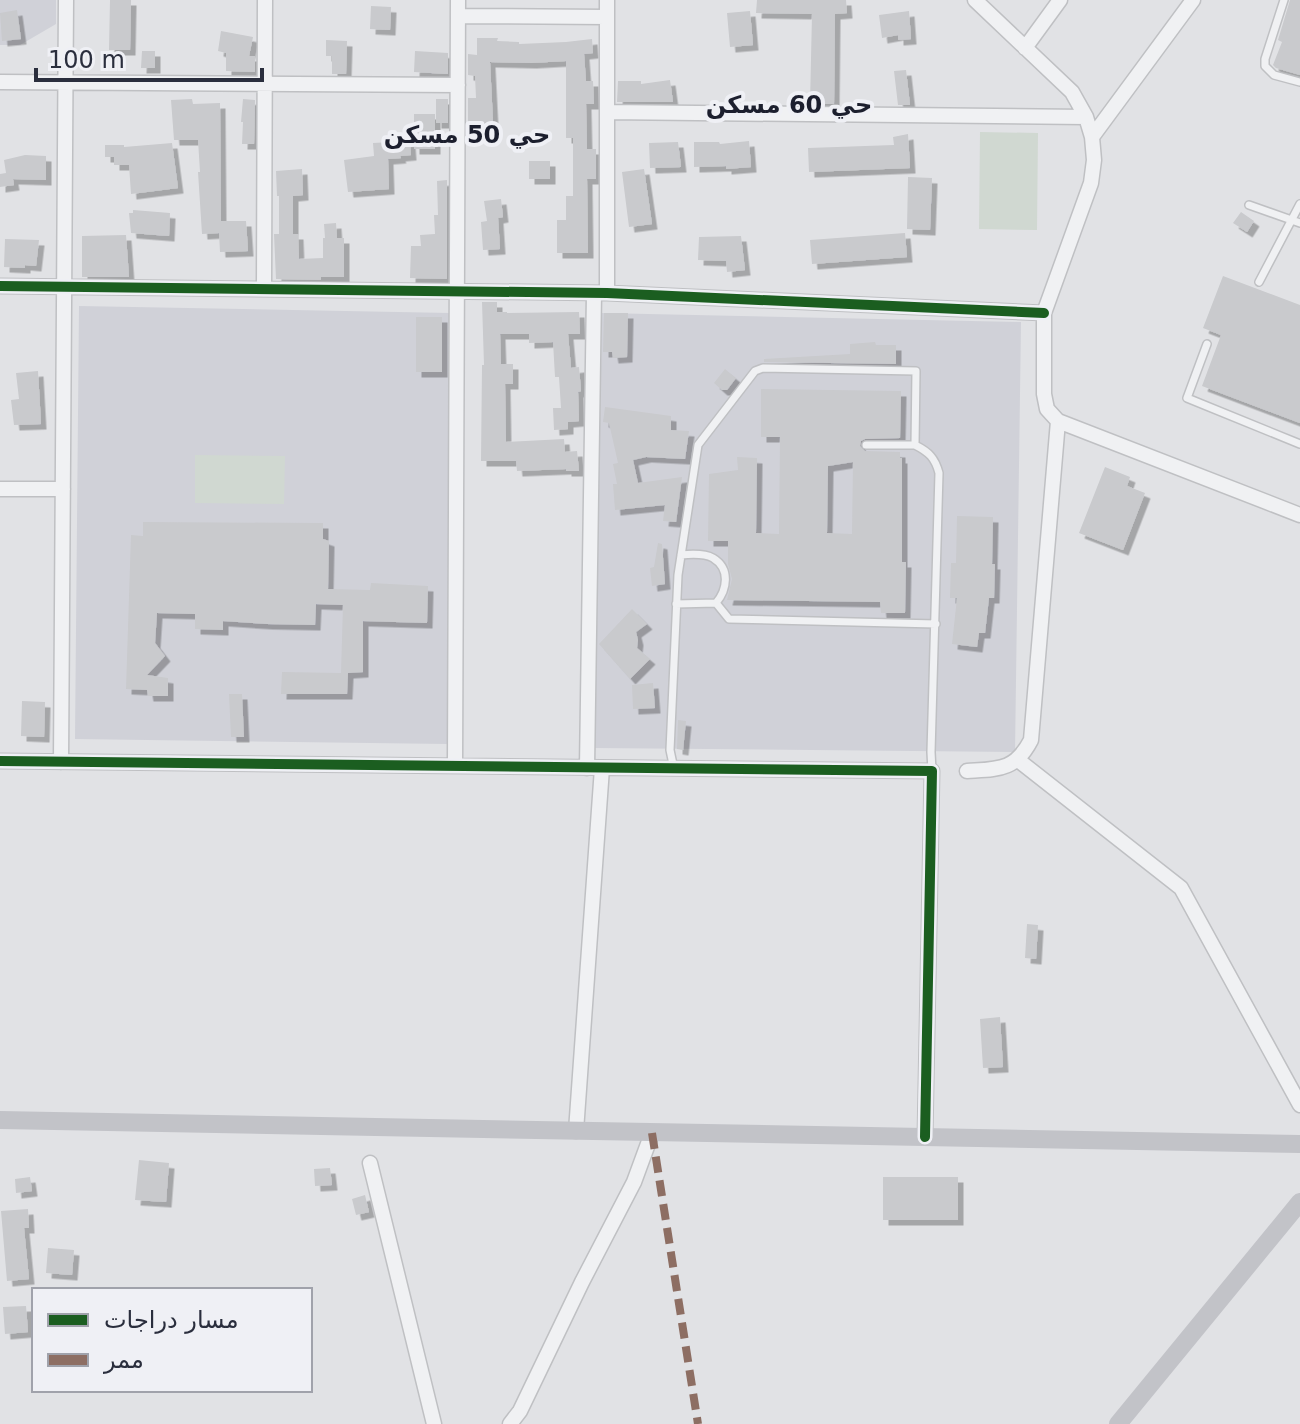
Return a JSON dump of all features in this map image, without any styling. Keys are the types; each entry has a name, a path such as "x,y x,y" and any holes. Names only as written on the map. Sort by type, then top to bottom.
{"main road":[{"path":"0,1120 1300,1144"},
{"path":"1118,1424 1300,1202"}],"street":[{"path":"61,762 66,0"},
{"path":"264,289 265,0"},
{"path":"455,766 458,0"},
{"path":"576,1131 594,768 607,0"},
{"path":"975,0 1072,92 1086,117 1092,137 1094,160 1091,183 1044,313 1044,394 1047,409 1058,421 1300,515"},
{"path":"1025,48 1060,0"},
{"path":"1092,137 1193,0"},
{"path":"458,16 607,17"},
{"path":"0,82 458,85"},
{"path":"607,112 1086,117"},
{"path":"0,286 600,293 1044,313"},
{"path":"967,771 1003,767 1018,760 1031,740 1058,421"},
{"path":"0,489 63,489"},
{"path":"1018,760 1181,888 1300,1105"},
{"path":"0,761 932,771 925,1137"},
{"path":"510,1424 520,1411 634,1182 652,1133"},
{"path":"370,1163 434,1424"}],"lane":[{"path":"1284,0 1265,66 1274,75 1300,82"},
{"path":"1259,282 1296,221 1300,204"},
{"path":"1249,205 1296,221"},
{"path":"1207,344 1187,398 1300,444"},
{"path":"674,769 670,750 676,604 698,445 755,371 763,368 916,371 915,445"},
{"path":"866,445 915,445 928,451 936,461 939,473 932,771"},
{"path":"676,604 716,603 722,596 726,582 723,567 712,557 681,555"},
{"path":"716,603 729,619 936,624"}],"shaded area":[{"path":"0,0 56,0 56,24 20,45 0,45"},
{"path":"980,132 1038,133 1037,230 979,229"},
{"path":"79,306 450,313 447,744 75,739"},
{"path":"602,313 1021,322 1015,752 594,748"},
{"path":"195,455 285,456 284,504 195,503"}],"building":[{"path":"110,0 131,0 130,50 109,50"},
{"path":"757,0 846,0 847,13 835,14 834,104 810,104 812,14 756,13"},
{"path":"1290,0 1300,0 1300,75 1273,65 1282,42 1278,40"},
{"path":"371,6 391,7 390,30 370,29"},
{"path":"17,10 21,39 2,41 0,13"},
{"path":"750,11 753,45 730,47 727,13"},
{"path":"909,11 911,39 898,40 898,35 882,38 879,15"},
{"path":"221,31 253,37 249,56 255,56 255,72 226,71 226,53 218,51"},
{"path":"477,38 498,38 497,41 519,44 592,39 593,53 584,54 586,81 593,81 594,104 586,104 587,149 596,149 596,179 587,179 588,253 557,253 557,220 566,220 566,196 573,196 573,138 566,138 566,61 490,62 493,122 468,123 468,98 476,98 475,76 468,75 468,54 477,55"},
{"path":"326,40 347,41 346,74 332,74 332,56 326,56"},
{"path":"142,51 155,51 155,68 141,68"},
{"path":"415,51 448,53 448,74 414,72"},
{"path":"906,70 910,105 898,105 894,71"},
{"path":"670,80 673,102 617,102 618,81 641,81 641,84"},
{"path":"192,99 193,104 220,103 221,221 246,221 248,251 220,252 219,233 202,234 198,140 174,140 171,100"},
{"path":"243,99 255,100 254,144 242,144"},
{"path":"436,99 448,99 448,123 436,123"},
{"path":"414,114 435,114 435,149 414,149"},
{"path":"908,134 910,168 809,172 808,148 894,145 893,137"},
{"path":"410,141 411,155 388,159 389,189 348,192 344,160 374,156 373,143"},
{"path":"749,141 751,167 694,167 694,142 720,144"},
{"path":"678,142 681,167 650,168 649,143"},
{"path":"172,143 178,188 131,194 129,165 114,165 114,157 105,157 105,145 124,147"},
{"path":"25,155 46,156 46,180 13,179 14,185 0,187 0,174 6,173 4,160"},
{"path":"529,161 550,161 550,179 529,179"},
{"path":"302,169 303,195 293,196 293,234 298,234 299,259 323,258 324,224 336,223 337,238 344,238 344,277 276,279 274,234 279,234 279,196 276,171"},
{"path":"644,169 652,224 629,227 622,172"},
{"path":"908,177 932,178 930,230 907,229"},
{"path":"447,180 447,279 410,278 411,246 421,246 420,235 435,234 437,181"},
{"path":"501,199 503,217 498,218 500,249 483,250 481,222 487,221 484,201"},
{"path":"133,210 170,213 169,236 131,233 129,213"},
{"path":"1241,212 1254,221 1247,232 1233,223"},
{"path":"905,233 907,257 812,264 810,240"},
{"path":"126,235 129,277 82,277 82,236"},
{"path":"741,236 745,270 727,272 726,261 698,260 699,237"},
{"path":"5,239 39,240 36,266 4,267"},
{"path":"1223,276 1300,305 1300,423 1202,386 1221,335 1203,328"},
{"path":"482,302 497,302 497,312 579,312 580,334 568,334 571,368 579,367 579,421 568,422 568,429 554,430 553,408 561,408 553,342 529,343 529,334 500,334 501,364 513,364 513,384 505,384 506,442 564,439 565,452 577,451 579,471 517,471 516,461 481,461"},
{"path":"604,313 628,313 627,357 613,358 612,352 603,352"},
{"path":"416,317 442,317 442,372 416,372"},
{"path":"875,342 876,345 896,345 896,364 764,362 764,359 850,354 850,344"},
{"path":"725,369 736,378 727,390 722,390 714,383"},
{"path":"38,371 41,424 14,425 11,400 19,399 16,373"},
{"path":"761,389 901,391 900,438 865,439 860,446 865,451 900,452 902,458 905,613 881,613 880,602 727,600 732,579 728,564 728,541 708,541 709,474 738,470 737,457 757,458 756,533 779,534 780,437 761,437","holes":["853,462 852,534 827,533 828,466"]},
{"path":"605,407 671,416 671,430 689,431 685,459 646,457 633,460 638,483 682,477 676,522 663,521 665,505 615,510 613,484 617,484 613,464 618,463 609,423 603,422"},
{"path":"1105,467 1130,477 1127,486 1145,493 1123,550 1079,533"},
{"path":"957,516 993,517 994,598 989,598 985,633 979,633 977,647 952,644 957,598 950,598 951,563 956,563"},
{"path":"143,522 323,523 323,539 329,541 328,589 370,590 371,583 428,586 427,623 363,621 363,672 348,673 347,694 281,694 282,672 341,673 343,605 316,604 315,625 223,621 223,630 195,629 195,614 157,613 155,643 165,656 147,675 168,678 168,696 148,696 147,690 126,689 131,535 143,536"},
{"path":"658,543 662,544 665,584 652,586 650,568 654,567"},
{"path":"632,609 647,624 636,632 637,648 650,659 630,679 599,644"},
{"path":"653,683 655,708 633,709 632,685"},
{"path":"229,694 242,694 244,737 231,737"},
{"path":"22,701 45,702 44,737 21,736"},
{"path":"678,720 686,721 683,750 677,749"},
{"path":"1027,924 1038,925 1036,959 1025,958"},
{"path":"1000,1017 1003,1067 983,1068 980,1019"},
{"path":"139,1160 169,1163 166,1202 135,1200"},
{"path":"330,1168 332,1185 315,1186 314,1169"},
{"path":"30,1177 32,1191 16,1193 15,1179"},
{"path":"883,1177 958,1177 958,1220 883,1220"},
{"path":"365,1195 369,1212 356,1215 352,1199"},
{"path":"28,1209 29,1228 24,1228 29,1279 7,1281 1,1211"},
{"path":"48,1248 74,1250 72,1275 46,1273"},
{"path":"26,1306 28,1332 5,1334 3,1307"}],"marked path":[{"path":"652,1133 698,1424"}],"cycle path":[{"path":"0,286 607,293 1044,313"},
{"path":"0,761 932,771 925,1137"}],"district":[{"name":"حي 60 مسكن","path":"789,105"},
{"name":"حي 50 مسكن","path":"467,135"}]}
